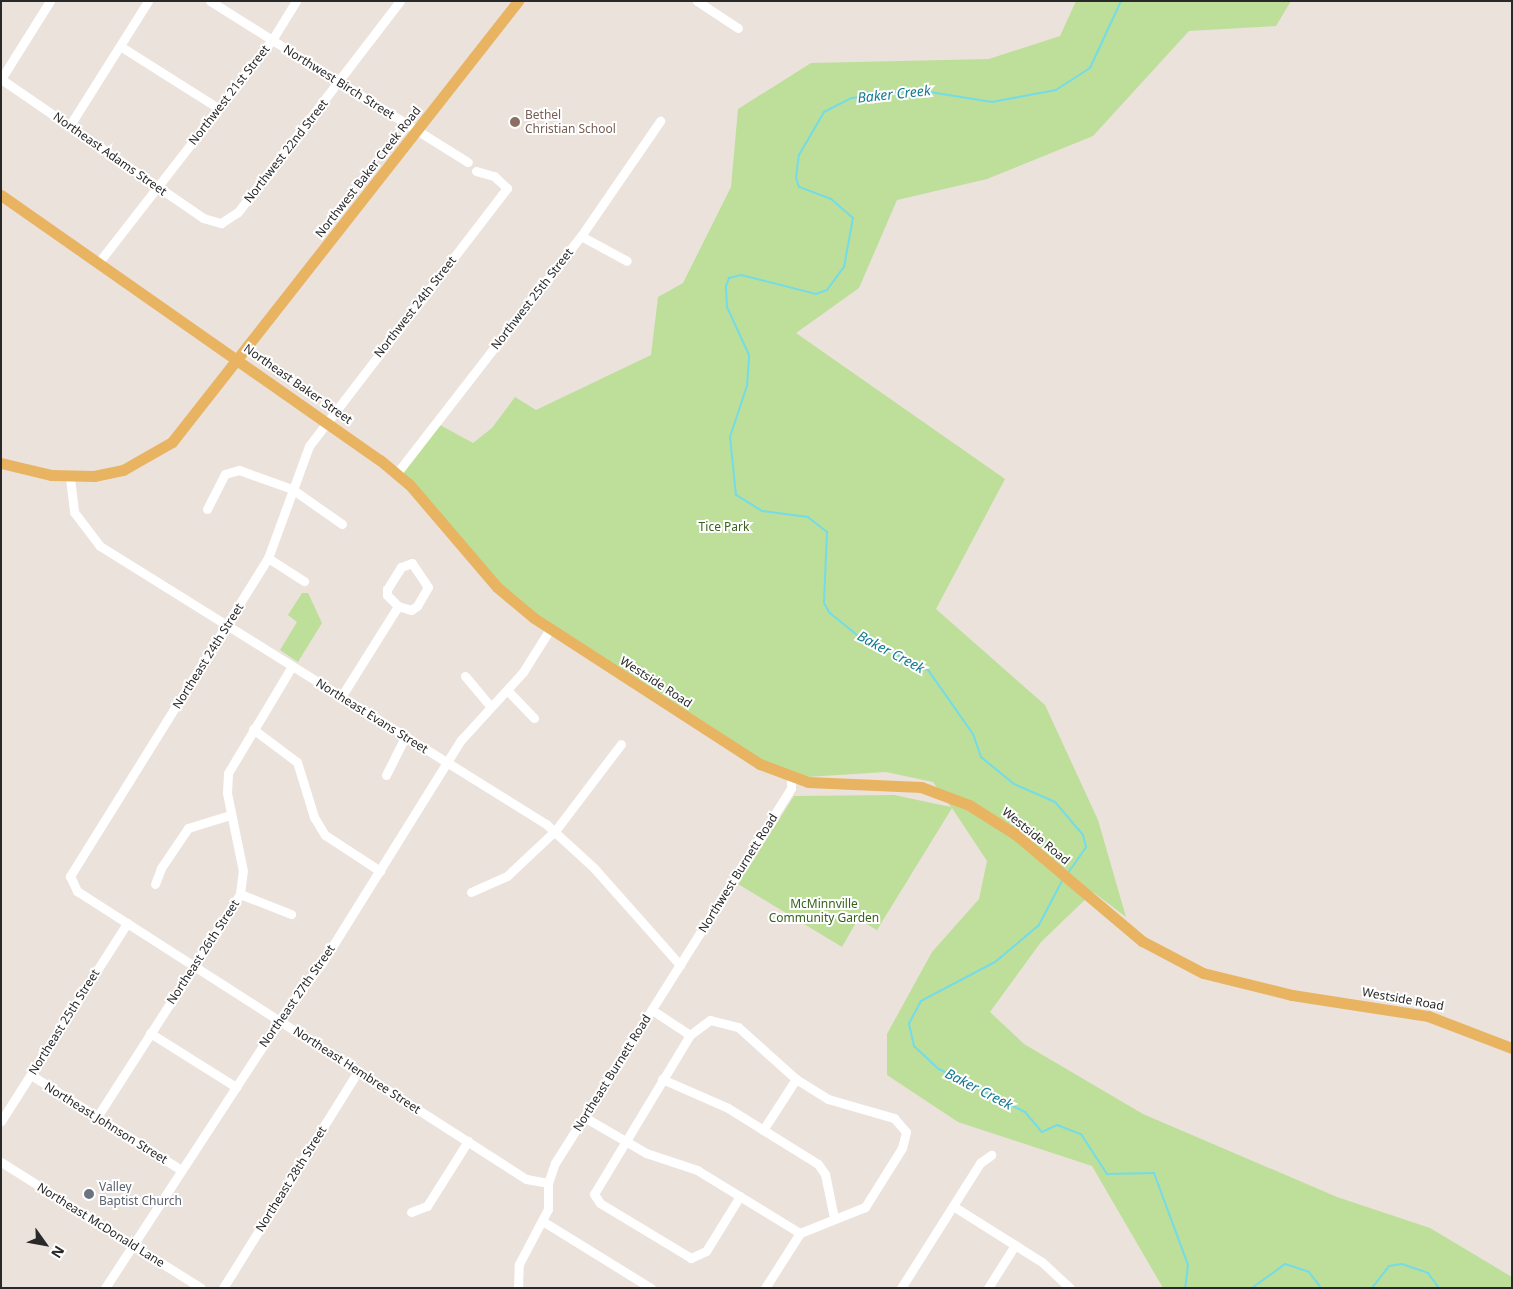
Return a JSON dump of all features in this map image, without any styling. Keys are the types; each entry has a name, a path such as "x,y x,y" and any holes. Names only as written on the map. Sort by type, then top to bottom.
{"main road":[{"name":"Northwest Baker Creek Road","path":"70,478 123,470 158,452 185,430 518,1"},
{"name":"Northeast Baker Street","path":"1,195 327,420 397,473 493,582 550,629"},
{"path":"1,463 70,478"},
{"name":"Westside Road","path":"550,629 744,754 791,778 920,787 978,810 1036,852 1124,927 1166,957 1220,979 1298,996 1428,1016 1512,1048"}],"street":[{"path":"70,125 148,1"},
{"name":"Northwest Birch Street","path":"210,1 468,162"},
{"name":"Northwest 21st Street","path":"99,262 272,40 296,1"},
{"name":"Northwest 22nd Street","path":"221,223 238,212 400,1"},
{"path":"696,1 738,28"},
{"path":"1,79 49,2"},
{"path":"120,46 218,108"},
{"name":"Northeast Adams Street","path":"1,79 203,218 221,223"},
{"name":"Northwest 25th Street","path":"397,473 581,236 660,121"},
{"name":"Northwest 24th Street","path":"327,420 507,188 501,180 476,171"},
{"path":"581,236 627,260"},
{"name":"Northeast 24th Street","path":"70,882 72,872 268,558 301,459 327,420"},
{"path":"207,509 230,470 292,489 342,524"},
{"name":"Northeast Evans Street","path":"70,478 74,512 89,538 555,831 680,965"},
{"path":"268,558 304,581"},
{"path":"412,564 428,587 417,606 411,610 398,606 386,595 387,589 401,567 412,564"},
{"path":"341,697 398,606"},
{"name":"Northeast 27th Street","path":"105,1288 279,1020 315,974 447,762 490,706 507,690 550,629"},
{"name":"Northeast 26th Street","path":"97,1117 240,894 243,871 230,815 228,773 292,666"},
{"path":"465,676 490,706"},
{"path":"507,690 534,718"},
{"path":"253,729 297,762 314,817 324,835 380,871"},
{"path":"386,775 405,737"},
{"path":"471,892 507,876 555,831 621,744"},
{"name":"Northwest Burnett Road","path":"680,965 791,788 791,778"},
{"path":"155,884 161,868 188,828 230,815"},
{"name":"Northeast Hembree Street","path":"70,882 77,891 526,1178 548,1183"},
{"path":"240,894 291,914"},
{"name":"Northeast 25th Street","path":"1,1121 127,923"},
{"name":"Northeast Burnett Road","path":"548,1183 584,1117 680,965"},
{"path":"652,1010 690,1035"},
{"path":"740,1196 706,1251 691,1258 600,1202 594,1194 623,1141 690,1035 710,1020 730,1022 796,1079 849,1109 894,1118 906,1132 902,1148 865,1206 856,1214 834,1218 800,1233 765,1288"},
{"path":"150,1033 236,1087"},
{"name":"Northeast 28th Street","path":"223,1288 358,1071"},
{"name":"Northeast Johnson Street","path":"31,1075 181,1170"},
{"path":"662,1079 728,1108 822,1168 834,1218"},
{"path":"764,1130 796,1079"},
{"path":"584,1117 646,1153 697,1170 800,1233"},
{"path":"411,1212 427,1206 468,1141"},
{"path":"901,1288 980,1163 991,1155"},
{"name":"Northeast McDonald Lane","path":"1,1162 201,1288"},
{"path":"518,1288 519,1264 544,1222 548,1183"},
{"path":"953,1206 1015,1245 1070,1288"},
{"path":"544,1222 651,1288"},
{"path":"988,1288 1015,1245"}],"green space":[{"path":"1076,1 1291,1 1276,26 1189,31 1093,136 987,179 897,200 859,288 796,333 1005,479 936,609 1045,705 1098,820 1126,917 1093,892 1041,942 990,1012 1024,1044 1143,1114 1337,1197 1430,1228 1512,1277 1512,1288 1163,1288 1092,1166 958,1122 887,1075 887,1034 932,952 979,899 987,861 952,808 877,930 858,919 842,947 738,884 794,796 894,795 951,807 933,782 886,772 791,778 587,654 497,587 397,473 440,425 473,443 492,428 515,397 536,410 651,355 658,297 683,283 731,187 738,109 811,63 989,59 1060,36"},
{"path":"302,593 308,593 322,623 298,662 280,650 297,622 288,615"}],"waterway":[{"name":"Baker Creek","path":"1068,873 1086,847 1083,835 1055,802 1014,784 981,757 973,734 928,670 857,635 829,612 824,603 827,532 808,517 762,511 736,495 730,437 747,386 749,355 727,307 726,286 729,278 741,275 816,294 827,290 844,267 853,218 831,199 799,187 796,178 799,155 824,112 852,98 917,90 992,102 1056,90 1090,68 1121,1"},
{"name":"Baker Creek","path":"1062,881 1039,925 995,962 921,1001 909,1024 914,1046 939,1069 1025,1112 1042,1132 1057,1125 1081,1134 1107,1174 1154,1173 1188,1265 1185,1288"},
{"name":"Baker Creek","path":"1252,1288 1285,1264 1309,1272 1321,1288"},
{"name":"Baker Creek","path":"1372,1288 1389,1266 1402,1264 1428,1273 1439,1288"}],"place":[{"name":"Bethel Christian School","path":"515,122"},
{"name":"Valley Baptist Church","path":"89,1194"}],"park label":[{"name":"Tice Park","path":"724,527"},
{"name":"McMinnville Community Garden","path":"824,911"}]}
